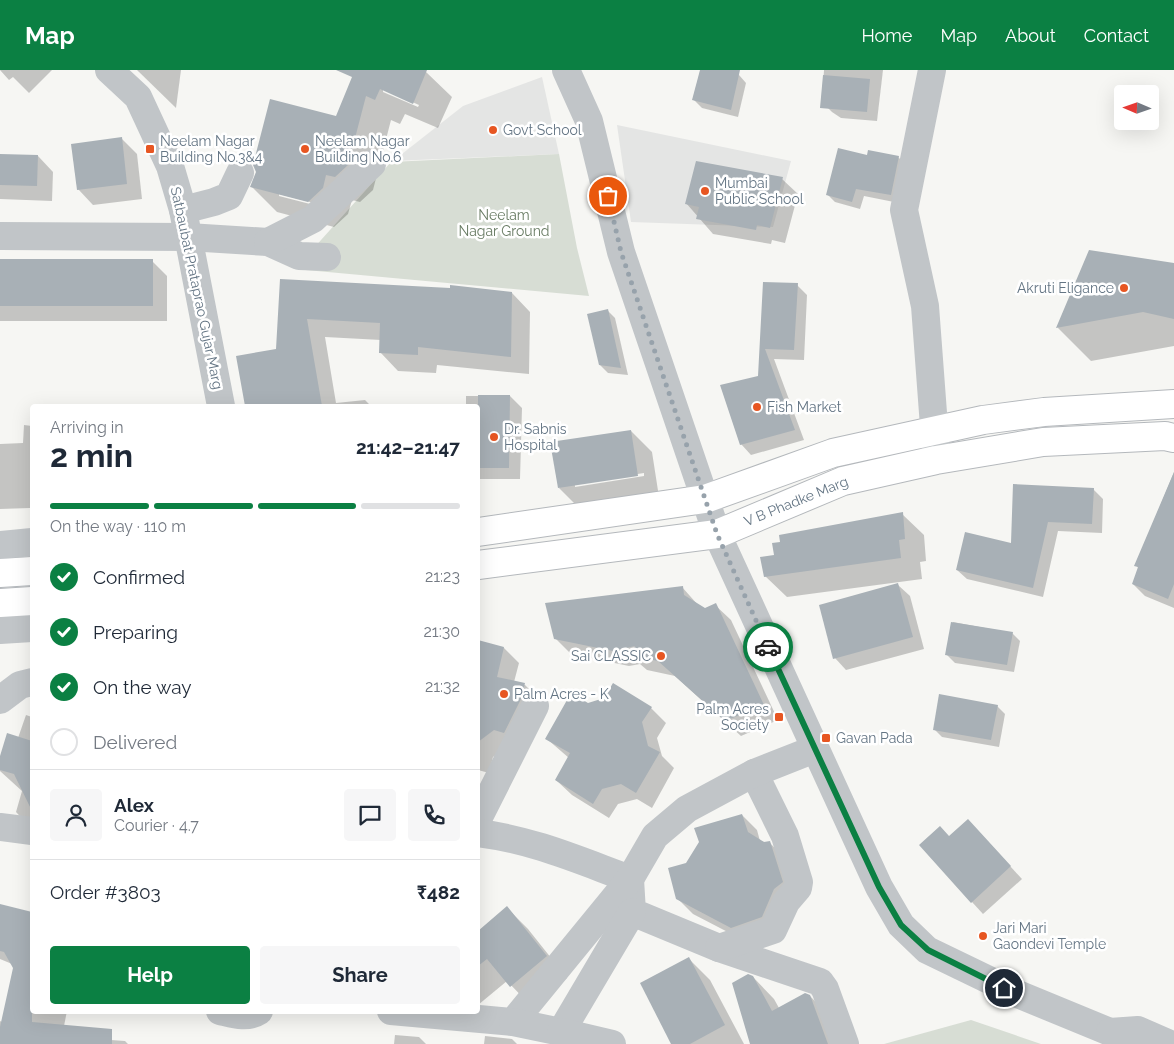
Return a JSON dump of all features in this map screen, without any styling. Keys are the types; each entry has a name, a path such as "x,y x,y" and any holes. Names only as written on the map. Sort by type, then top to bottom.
{"main road":[{"path":"480,532 704,499 833,453 936,428 1044,412 1174,404"},
{"path":"984,420 988,451"},
{"name":"V B Phadke Marg","path":"480,565 717,534 843,481 936,460 1044,442 1165,436 1174,438"},
{"path":"0,573 30,571"},
{"path":"0,603 30,610"}],"street":[{"name":"Satbaubat Prataprao Gujar Marg","path":"109,70 138,98 170,166 183,210 222,404"},
{"path":"566,70 589,121 621,252 717,534 879,887 901,925 928,950 1020,996 1115,1038 1138,1030 1170,1044"},
{"path":"932,70 904,210 925,306 936,428 936,460"},
{"path":"268,242 314,219 372,164"},
{"path":"183,210 229,196 240,173"},
{"path":"0,236 188,237 268,242 299,256 327,257"},
{"path":"0,544 30,542"},
{"path":"0,630 30,611"},
{"path":"0,700 20,685 30,682"},
{"path":"480,810 488,775 535,706"},
{"path":"513,1022 630,879 655,836 687,809 754,773 815,749"},
{"path":"719,948 773,930 786,902 798,888 799,882 785,836 754,773"},
{"path":"0,827 30,832"},
{"path":"480,833 513,838 536,844 630,879"},
{"path":"561,1032 632,912 630,879"},
{"path":"632,912 719,948 820,982 825,990 845,1044"},
{"path":"232,1014 240,1016 254,1014"},
{"path":"424,1014 513,1022 612,1044"}],"shaded area":[{"name":"Govt School","path":"542,77 559,154 393,161 463,106"},
{"name":"Mumbai Public School","path":"617,125 791,161 773,227 631,222"}],"green space":[{"name":"Neelam Nagar Ground","path":"559,154 577,248 589,296 295,269 391,162"},
{"path":"971,1020 1041,1044 884,1044"}],"building":[{"name":"Neelam Nagar Building No.6","path":"336,70 427,70 413,104 380,89 375,100 366,96 348,165 335,177 326,175 323,188 308,202 250,187 256,172 253,165 270,99 336,116 352,77"},
{"path":"700,70 740,70 731,110 692,100"},
{"path":"823,75 870,79 867,112 820,108"},
{"path":"122,137 127,184 77,190 71,144"},
{"path":"838,148 867,155 868,150 899,156 891,195 856,189 852,202 826,195"},
{"path":"0,154 38,155 37,186 0,185"},
{"path":"696,161 783,177 770,228 757,225 756,230 696,219 699,207 685,204"},
{"name":"Akruti Eligance","path":"1089,250 1174,263 1174,319 1143,312 1056,328"},
{"path":"0,259 153,259 153,306 0,306"},
{"path":"280,279 450,288 450,285 512,292 511,357 418,347 418,355 379,353 380,323 307,319 322,404 245,404 236,356 276,349"},
{"path":"763,282 798,283 794,350 765,349 795,430 740,445 720,385 758,376"},
{"path":"608,309 621,368 599,365 587,314"},
{"name":"Dr. Sabnis Hospital","path":"478,395 510,395 509,468 480,468 480,404 478,404"},
{"path":"631,430 638,476 558,488 550,442"},
{"path":"1174,472 1174,584 1168,599 1132,584 1138,567 1134,566"},
{"path":"1013,484 1094,488 1092,524 1048,522 1033,588 956,570 965,532 1011,543"},
{"path":"903,512 905,539 899,540 901,558 764,577 760,557 774,555 772,543 780,542 779,535"},
{"path":"898,583 913,637 833,659 819,605"},
{"name":"Sai CLASSIC","path":"683,586 684,595 705,608 716,603 764,705 725,721 658,661 630,655 635,646 613,651 554,639 545,603"},
{"path":"951,622 1013,632 1007,665 945,655"},
{"name":"Palm Acres - K","path":"480,641 504,647 497,677 525,683 521,699 504,733 494,730 480,740"},
{"path":"613,683 652,707 642,722 648,746 660,752 636,793 621,784 602,789 593,804 555,780 570,753 545,739 571,693 588,703 604,698"},
{"path":"939,694 998,705 991,740 933,730"},
{"path":"7,733 30,740 30,807 14,774 0,770 0,756"},
{"path":"742,814 748,832 764,842 770,841 783,882 774,889 762,917 731,928 676,899 668,868 686,863 699,842 694,828"},
{"path":"968,819 1011,866 971,903 919,845 940,826 949,836"},
{"path":"0,904 30,912 30,1014 32,1014 32,1022 112,1029 112,1044 0,1044 0,1027 13,968 4,952 0,951"},
{"path":"507,906 547,956 510,987 487,959 480,964 480,929"},
{"path":"689,957 725,1025 690,1044 671,1044 640,983"},
{"path":"748,974 753,976 772,1011 805,993 810,995 828,1044 750,1044 732,983"}],"way so far":[{"path":"608,196 621,252 698,482 717,534 768,647"}],"place":[{"name":"Govt School","path":"493,130"},
{"name":"Neelam Nagar Building No.3&4","path":"150,149"},
{"name":"Neelam Nagar Building No.6","path":"305,149"},
{"name":"Mumbai Public School","path":"705,191"},
{"name":"Akruti Eligance","path":"1124,288"},
{"name":"Fish Market","path":"757,407"},
{"name":"Dr. Sabnis Hospital","path":"494,437"},
{"name":"Sai CLASSIC","path":"661,656"},
{"name":"Palm Acres - K","path":"504,694"},
{"name":"Palm Acres Society","path":"779,717"},
{"name":"Gavan Pada","path":"826,738"},
{"name":"Jari Mari Gaondevi Temple","path":"983,936"}],"route":[{"path":"768,647 879,887 901,925 928,950 1004,988"}]}
